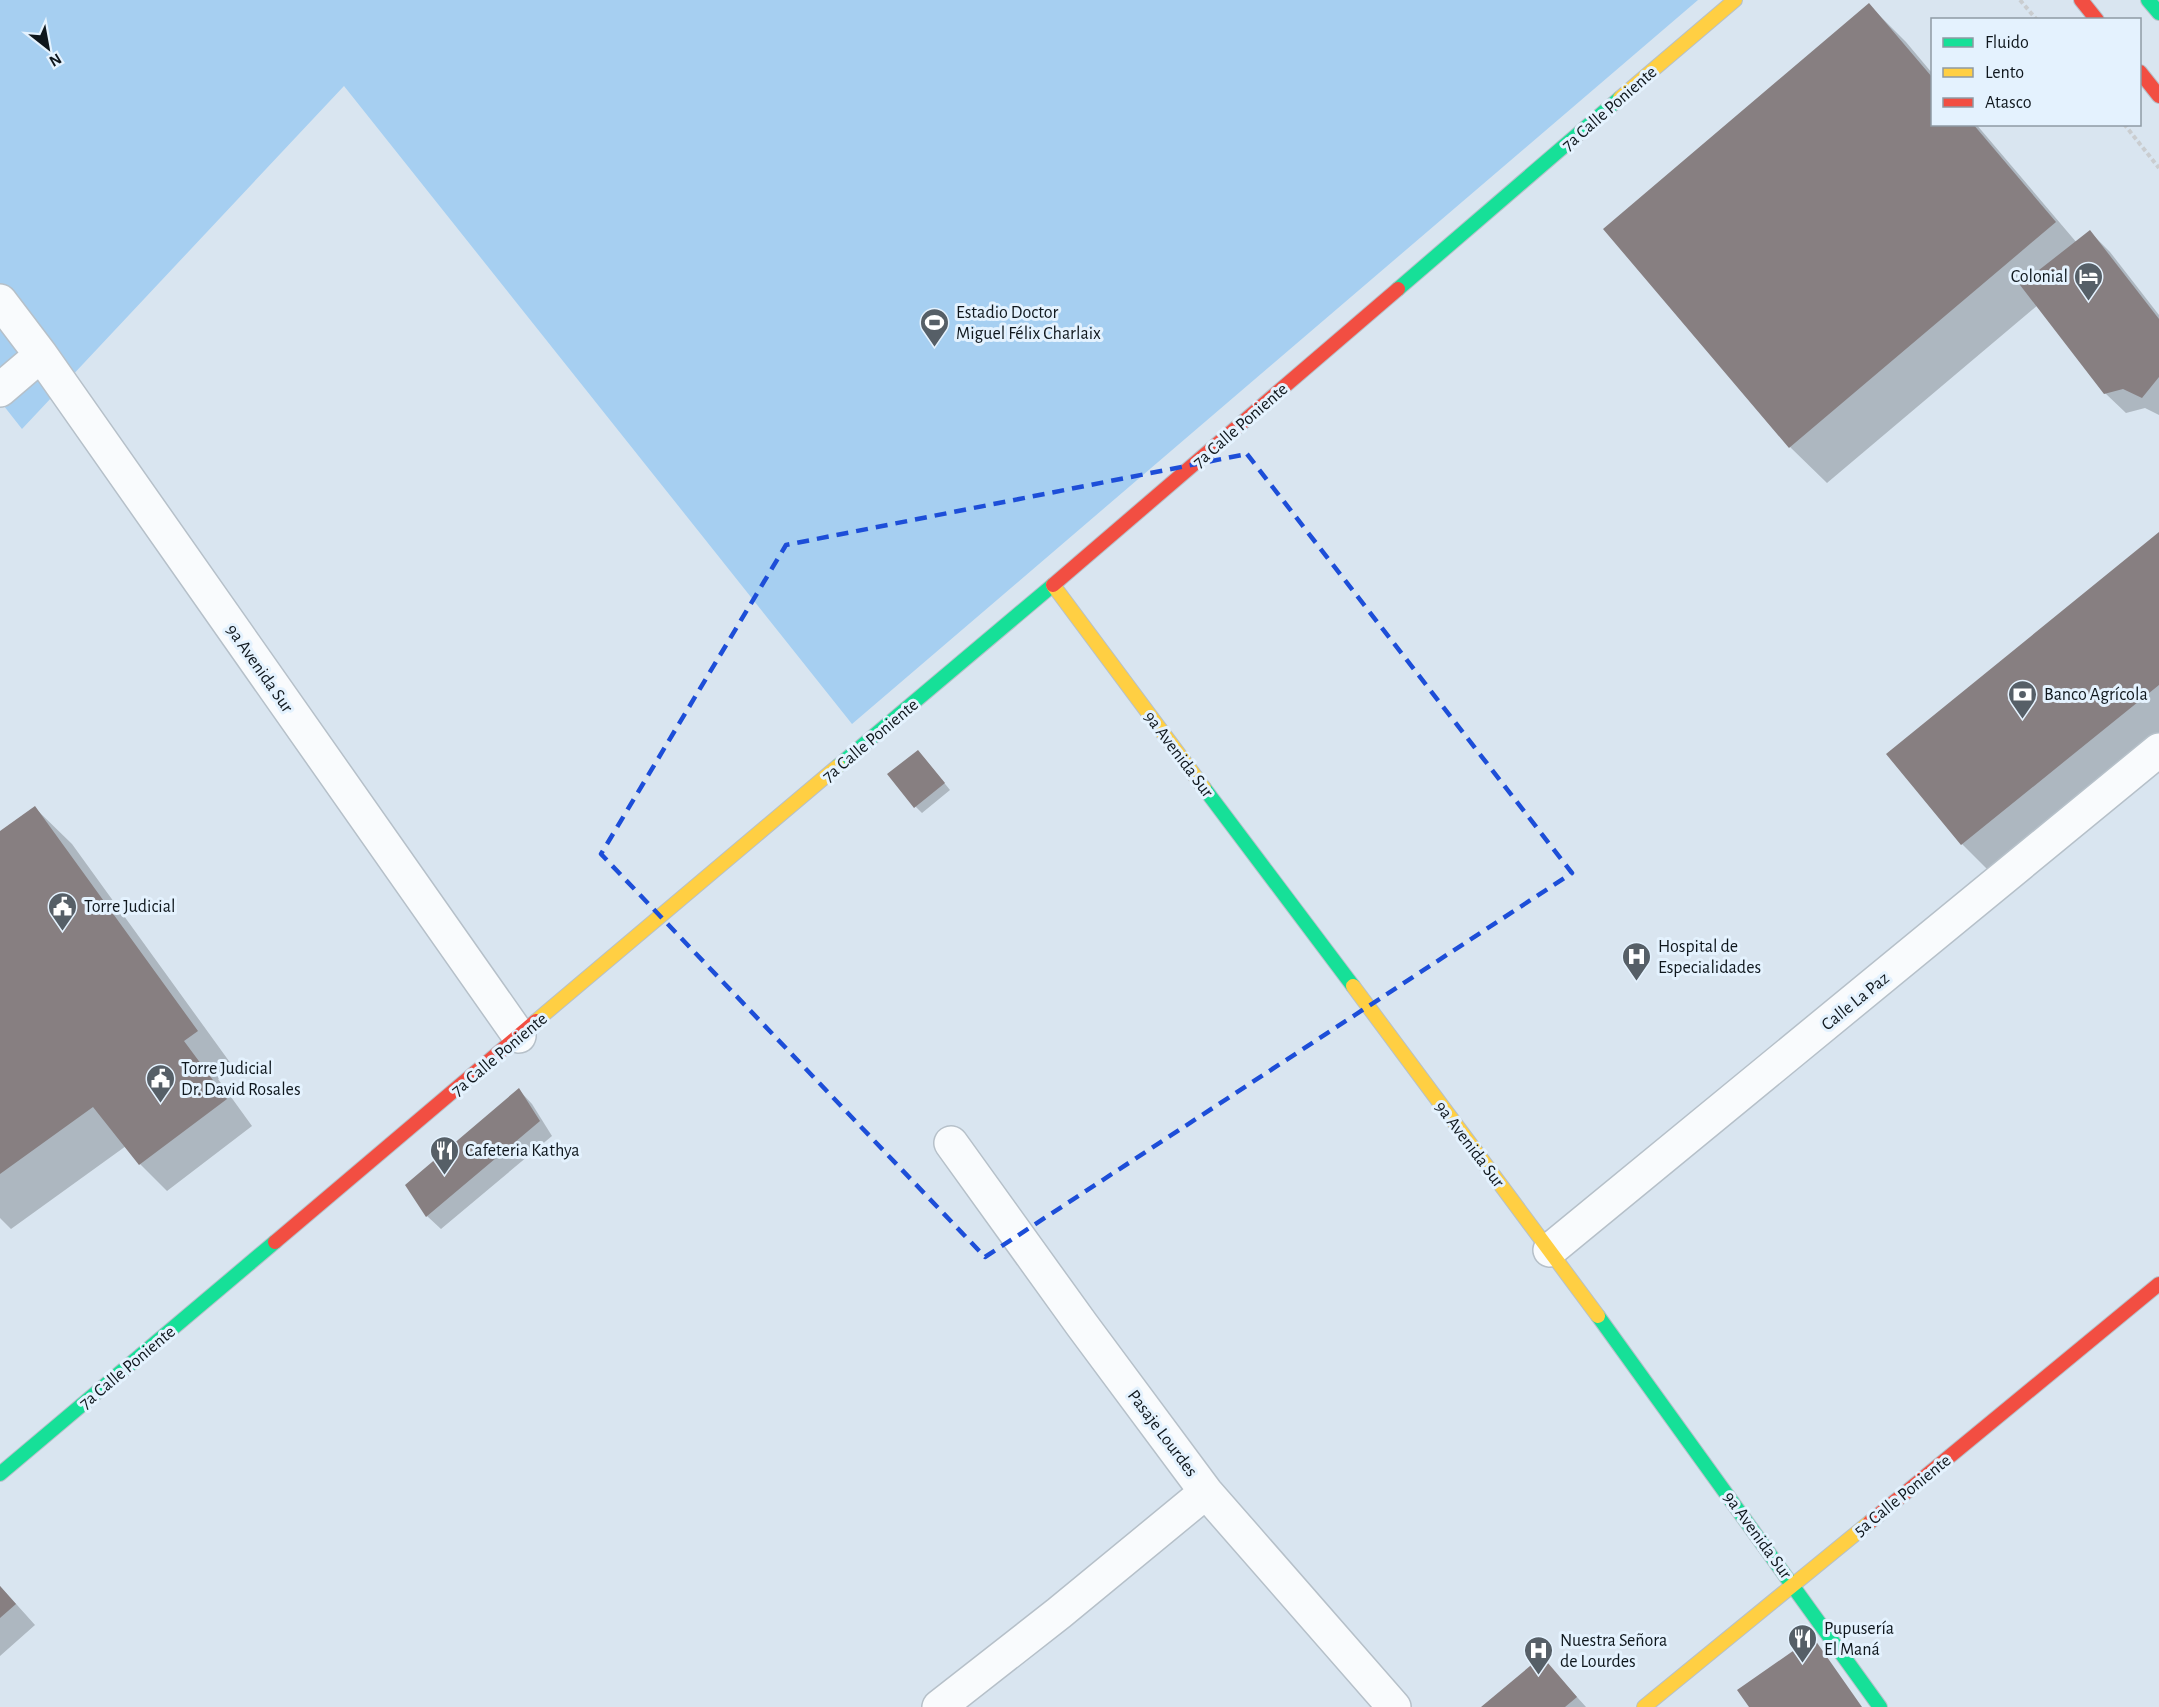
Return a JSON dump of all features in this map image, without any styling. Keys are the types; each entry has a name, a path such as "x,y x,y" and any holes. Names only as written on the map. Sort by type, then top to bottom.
{"main road":[{"name":"7a Calle Poniente","path":"0,1474 1053,585 1736,0"},
{"path":"2081,0 2095,18"},
{"path":"2148,0 2159,13"},
{"path":"2141,74 2159,96"},
{"name":"9a Avenida Sur","path":"1053,585 1550,1250 1881,1707"},
{"name":"5a Calle Poniente","path":"1644,1707 2159,1284"}],"street":[{"name":"9a Avenida Sur","path":"0,301 41,355 519,1036"},
{"path":"0,390 41,355"},
{"name":"Calle La Paz","path":"1550,1250 2159,750"},
{"name":"Pasaje Lourdes","path":"951,1143 1206,1492 1394,1707"},
{"path":"939,1707 1059,1613 1206,1492"}],"path":[{"path":"2020,0 2035,18"},
{"path":"2126,126 2159,168"}],"highlighted area":[{"path":"1247,454 1572,873 985,1257 601,854 786,545"}],"shaded area":[{"name":"Estadio Doctor Miguel Félix Charlaix","path":"0,0 1698,0 852,724 344,86 22,429 0,401"}],"building":[{"path":"1869,3 1931,76 1931,126 1975,126 2056,222 1789,448 1603,229"},
{"name":"Colonial","path":"2090,230 2159,319 2159,377 2142,398 2123,389 2104,394 2020,285"},
{"name":"Banco Agrícola","path":"2159,532 2159,685 1961,845 1886,754"},
{"path":"918,750 945,783 914,808 887,774"},
{"name":"Torre Judicial","path":"35,806 198,1031 184,1041 227,1099 139,1165 93,1107 0,1174 0,831"},
{"path":"519,1088 540,1121 426,1217 405,1185"},
{"path":"0,1586 16,1604 0,1618"},
{"name":"Pupusería El Maná","path":"1813,1637 1862,1707 1749,1707 1737,1690"},
{"name":"Nuestra Señora de Lourdes","path":"1542,1656 1577,1697 1565,1707 1481,1707"}],"traffic: fast":[{"path":"2148,0 2159,13"},
{"path":"1398,289 1620,98"},
{"path":"838,766 1053,585"},
{"path":"1204,788 1353,986"},
{"path":"0,1474 275,1242"},
{"path":"1598,1316 1880,1707"}],"traffic: slow":[{"path":"1620,98 1735,0"},
{"path":"1053,585 1204,788"},
{"path":"536,1021 838,766"},
{"path":"1353,986 1598,1316"},
{"path":"1644,1707 1870,1522"}],"traffic: jam":[{"path":"2081,0 2095,18"},
{"path":"2141,73 2159,96"},
{"path":"1053,585 1398,289"},
{"path":"275,1242 536,1021"},
{"path":"1870,1522 2159,1284"}],"place":[{"name":"Colonial","path":"2089,302"},
{"name":"Estadio Doctor Miguel Félix Charlaix","path":"935,348"},
{"name":"Banco Agrícola","path":"2023,720"},
{"name":"Torre Judicial","path":"63,932"},
{"name":"Hospital de Especialidades","path":"1637,982"},
{"name":"Torre Judicial Dr. David Rosales","path":"160,1104"},
{"name":"Cafeteria Kathya","path":"444,1176"},
{"name":"Pupusería El Maná","path":"1803,1664"},
{"name":"Nuestra Señora de Lourdes","path":"1539,1676"}]}
